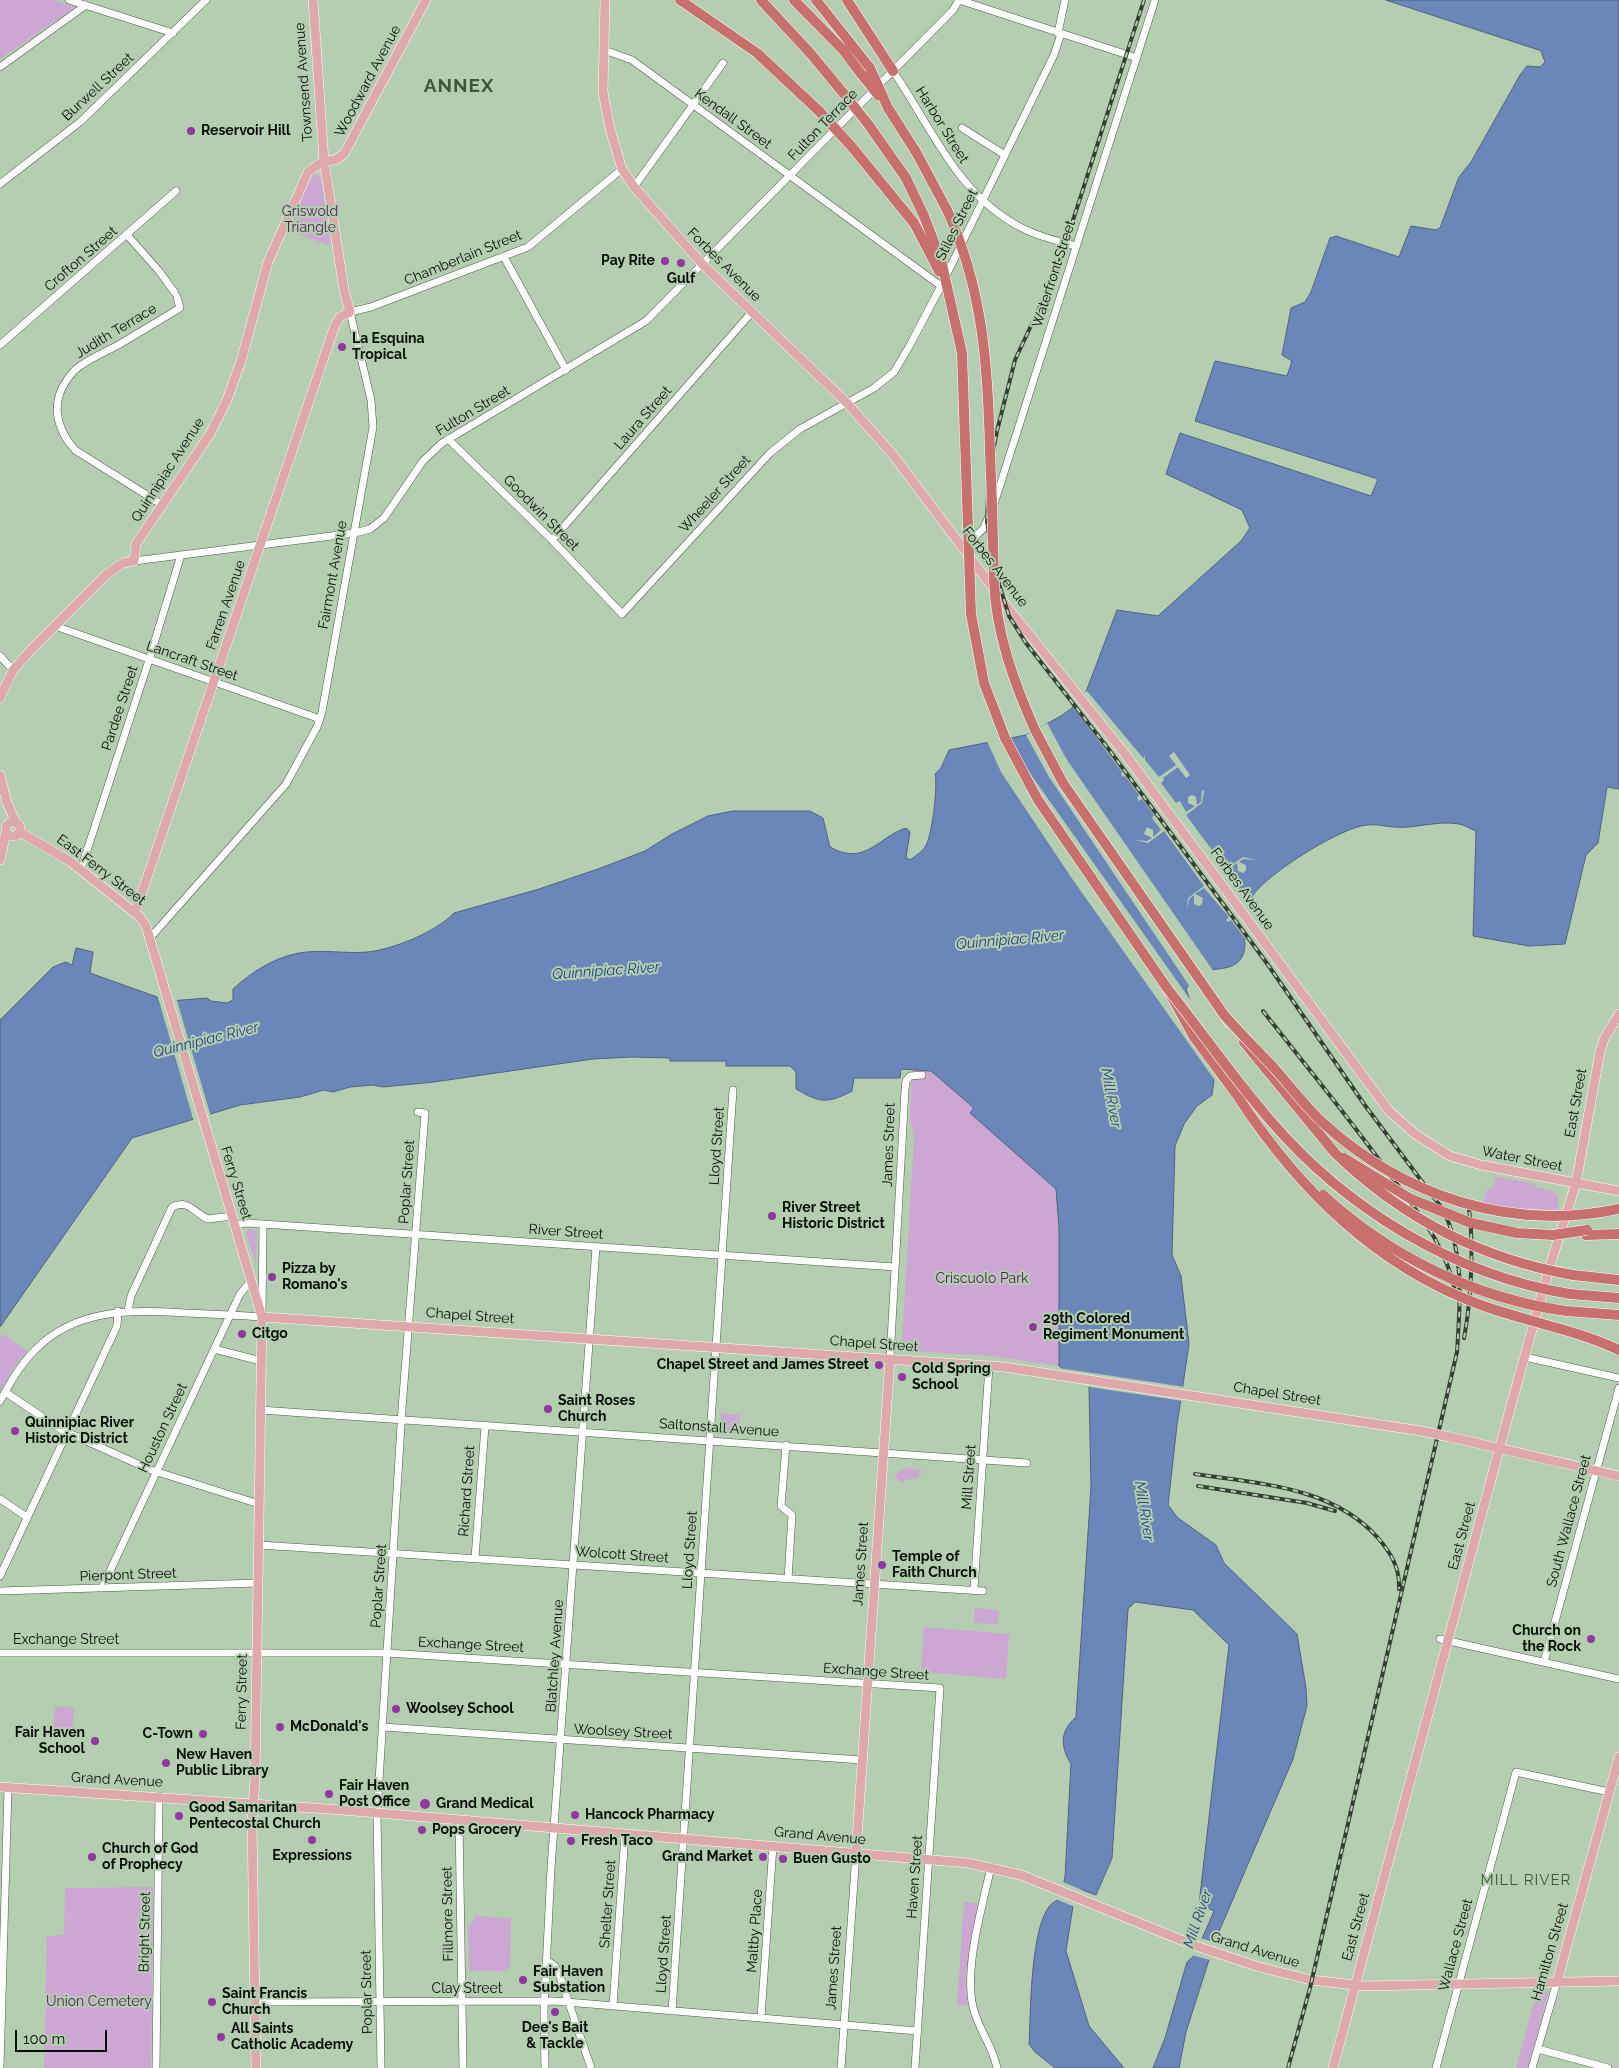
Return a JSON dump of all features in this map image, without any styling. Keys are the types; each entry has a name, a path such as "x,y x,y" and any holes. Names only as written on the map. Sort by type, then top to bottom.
{"highway":[{"path":"680,0 757,53 820,111 852,146 914,223 944,287"},
{"path":"760,0 811,54 844,94 906,178 924,216 941,260 944,287 962,352 968,591 984,683 1005,738 1038,800 1167,988 1256,1104 1286,1139 1337,1185 1372,1212 1431,1248 1493,1275 1558,1292 1619,1298"},
{"path":"794,0 866,72"},
{"path":"816,0 866,72 916,152 947,210 966,257 984,337 988,382 994,592 1012,670 1035,730 1063,783 1225,1016 1282,1090 1335,1153 1368,1184 1424,1222 1464,1243 1528,1266 1573,1276 1619,1280"},
{"path":"847,0 893,71"},
{"path":"1167,988 1194,1037 1240,1100 1264,1137 1310,1192 1343,1223 1379,1251 1417,1275 1457,1295 1619,1350"},
{"path":"1225,1016 1323,1123 1371,1160 1413,1185 1460,1203 1508,1213 1568,1216 1619,1209"},
{"path":"1240,1100 1289,1159 1323,1195 1367,1232 1410,1259 1463,1284 1514,1301 1578,1312 1619,1315"},
{"path":"1335,1153 1360,1166 1400,1193 1447,1215 1495,1229 1553,1235 1619,1229"},
{"path":"1586,1232 1619,1234"}],"main road":[{"name":"Townsend Avenue","path":"313,0 324,161"},
{"name":"Woodward Avenue","path":"324,161 335,160 344,154 426,0"},
{"name":"Forbes Avenue","path":"605,0 603,92 610,129 622,169 634,187 703,265 847,403 893,455 963,548 1080,696 1383,1103 1397,1119 1424,1141"},
{"name":"Fairmont Avenue","path":"324,161 344,290 350,312"},
{"name":"Quinnipiac Avenue","path":"134,561 136,544 161,504 210,434 227,400 241,361 268,262 308,172 324,161"},
{"name":"Farren Avenue","path":"135,913 335,325 340,317 350,312"},
{"path":"0,698 13,670 55,626 106,575 123,563 134,561"},
{"path":"0,775 7,804 17,830"},
{"path":"1,857 6,829 7,804"},
{"path":"6,829 11,822 17,830"},
{"name":"East Ferry Street","path":"6,829 9,836 17,830 58,853 81,869 144,922 184,1058"},
{"path":"1,857 17,830"},
{"name":"East Street","path":"1333,2068 1444,1640 1576,1183 1600,1052 1604,1039 1619,1014"},
{"name":"Ferry Street","path":"184,1058 262,1316 253,1803 256,2068"},
{"name":"Water Street","path":"1424,1141 1450,1156 1470,1162 1619,1191"},
{"name":"Chapel Street","path":"262,1316 989,1366 1421,1431 1619,1476"},
{"name":"James Street","path":"856,1853 890,1359"},
{"name":"Hamilton Street","path":"1557,1982 1619,1757"},
{"name":"Grand Avenue","path":"4,1787 253,1803 929,1859 991,1867 1021,1876 1196,1946 1296,1977 1355,1986 1619,1981"}],"street":[{"path":"69,0 173,34"},
{"name":"Burwell Street","path":"0,184 80,122 206,0"},
{"path":"959,0 1137,58"},
{"name":"Fulton Terrace","path":"703,265 953,10 959,0"},
{"name":"Stiles Street","path":"847,403 874,388 894,372 944,287 982,202 1054,55 1065,0"},
{"name":"Waterfront Street","path":"963,548 984,528 995,501 1155,0"},
{"path":"0,66 86,5"},
{"name":"Kendall Street","path":"604,50 632,60 944,287"},
{"path":"634,187 694,106 723,63"},
{"name":"Harbor Street","path":"893,71 956,171 982,202 1024,229 1076,246"},
{"path":"962,128 1005,155"},
{"name":"Chamberlain Street","path":"350,312 371,308 528,246 622,169"},
{"name":"Crofton Street","path":"0,345 128,236 176,191"},
{"name":"Judith Terrace","path":"128,236 159,271 176,295 180,308 75,371 60,392 57,405 58,425 66,440 75,450 161,504"},
{"path":"504,257 566,370"},
{"name":"Fulton Street","path":"134,561 355,533 370,529 384,518 423,461 436,447 646,321 703,265"},
{"name":"Fairmont Avenue","path":"150,938 286,784 320,719 373,427 371,400 350,312"},
{"name":"Laura Street","path":"552,540 752,312"},
{"name":"Wheeler Street","path":"616,607 622,614 631,606 770,453 800,429 847,403"},
{"name":"Goodwin Street","path":"448,439 552,540 616,607"},
{"name":"Pardee Street","path":"81,869 181,555"},
{"name":"Lancraft Street","path":"55,626 320,719"},
{"path":"0,656 13,670"},
{"name":"James Street","path":"890,1359 906,1081 910,1076 922,1075"},
{"name":"Lloyd Street","path":"672,2011 733,1090"},
{"name":"Poplar Street","path":"381,2068 377,1813 402,1420 425,1113 418,1112"},
{"path":"128,1311 132,1296 172,1207 180,1204 189,1205 208,1219 232,1216"},
{"name":"River Street","path":"235,1225 246,1223 263,1224 895,1267"},
{"name":"Ferry Street","path":"262,1316 263,1224"},
{"name":"Blatchley Avenue","path":"546,2068 545,2001 555,1828 596,1246"},
{"name":"Houston Street","path":"102,1588 240,1294 252,1281"},
{"name":"Chapel Street","path":"0,1401 30,1356 50,1337 78,1321 128,1311 262,1316"},
{"path":"0,1576 116,1326 118,1312"},
{"path":"214,1349 261,1361"},
{"path":"1525,1357 1619,1378"},
{"name":"Mill Street","path":"974,1590 989,1366"},
{"name":"South Wallace Street","path":"1544,1662 1619,1388"},
{"path":"6,1392 67,1431 157,1472 259,1504"},
{"name":"Saltonstall Avenue","path":"260,1410 1027,1462"},
{"name":"Richard Street","path":"475,1558 485,1426"},
{"path":"786,1445 781,1506 792,1515 788,1579"},
{"path":"0,1499 27,1517"},
{"name":"Wolcott Street","path":"258,1545 394,1552 983,1591"},
{"name":"Pierpont Street","path":"0,1592 258,1583"},
{"path":"1444,1640 1619,1679"},
{"name":"Exchange Street","path":"0,1653 387,1653 940,1688"},
{"name":"Haven Street","path":"915,2068 940,1688"},
{"name":"Woolsey Street","path":"382,1727 862,1760"},
{"name":"Wallace Street","path":"1436,2068 1516,1772 1609,1792"},
{"path":"0,2068 4,1787"},
{"name":"Bright Street","path":"156,2068 159,1796"},
{"name":"Fillmore Street","path":"459,1820 463,2068"},
{"name":"Shelter Street","path":"613,2006 625,1834"},
{"name":"Maltby Place","path":"761,2018 773,1846"},
{"name":"James Street","path":"841,2068 856,1853"},
{"path":"991,1867 971,1968 970,1985 974,2010 990,2045 997,2068"},
{"path":"548,1961 555,1966 591,2068"},
{"name":"Hamilton Street","path":"1532,2068 1557,1982"},
{"name":"Clay Street","path":"256,2002 569,2002 844,2024 918,2032"},
{"path":"1538,2048 1608,2068"},
{"path":"1572,2067 1575,2059"}],"green space":[{"path":"0,0 54,0 76,7 0,59"},
{"name":"Griswold Triangle","path":"313,173 321,177 331,246 287,230"},
{"name":"Criscuolo Park","path":"912,1070 931,1071 974,1108 971,1113 1056,1189 1059,1228 1059,1366 992,1356 913,1351 902,1341 914,1138 910,1119"},
{"path":"1494,1176 1535,1184 1535,1187 1554,1191 1559,1199 1557,1210 1514,1208 1483,1203 1487,1190 1496,1184"},
{"path":"249,1229 257,1231 256,1265 246,1233"},
{"path":"3,1334 27,1351 15,1366 0,1392 0,1337"},
{"path":"721,1413 740,1415 739,1434 720,1433"},
{"path":"908,1468 923,1471 917,1479 908,1479 901,1483 894,1476"},
{"path":"975,1608 999,1610 998,1624 974,1623"},
{"path":"924,1627 1009,1634 1006,1679 921,1672"},
{"path":"55,1706 71,1707 74,1709 72,1735 53,1734"},
{"name":"Union Cemetery","path":"153,1887 151,2068 44,2068 47,1936 64,1935 65,1888"},
{"path":"964,1902 980,1904 965,1981 968,2005 957,2006"},
{"path":"476,1916 511,1918 510,1967 506,1971 469,1971 468,1927"},
{"path":"1537,1991 1549,1991 1528,2068 1516,2068"}],"water":[{"path":"1386,0 1619,0 1619,789 1607,787 1598,843 1586,855 1565,944 1529,946 1473,936 1476,831 1451,823 1410,827 1366,825 1335,836 1303,854 1261,886 1253,895 1244,914 1245,947 1242,957 1237,963 1230,966 1201,974 1186,989 1215,1072 1212,1095 1197,1106 1184,1124 1175,1146 1172,1255 1181,1276 1189,1344 1168,1505 1178,1518 1216,1545 1224,1563 1297,1634 1307,1706 1293,1759 1215,1941 1186,2032 1179,2068 1153,2068 1165,2038 1187,1962 1195,1955 1214,1911 1199,1904 1229,1645 1193,1610 1135,1602 1128,1609 1112,1858 1096,1895 1080,1889 1073,1906 1066,1951 1089,2026 1124,2068 1055,2068 1035,2052 1029,2044 1032,1988 1037,1940 1042,1920 1050,1906 1060,1900 1065,1877 1071,1764 1065,1751 1063,1739 1064,1733 1076,1717 1091,1487 1089,1387 1059,1366 1059,1228 1056,1189 970,1113 974,1108 931,1071 901,1069 900,1078 854,1078 852,1091 830,1100 811,1097 796,1089 796,1072 790,1066 726,1066 726,1061 670,1061 670,1058 632,1057 593,1059 434,1082 383,1087 373,1085 350,1087 333,1092 324,1090 300,1097 240,1105 132,1138 0,1327 0,1020 53,967 66,962 72,965 76,948 93,952 90,973 157,997 158,1002 207,998 211,1001 227,1003 233,1000 233,989 240,983 263,966 280,958 308,952 368,952 390,947 426,933 437,927 454,913 539,889 598,869 645,851 672,834 708,816 733,811 810,811 823,818 830,847 853,854 871,848 906,828 910,832 906,857 910,860 922,851 928,842 934,812 935,774 941,768 949,750 1026,735 1072,708 1080,696 1086,692 1117,610 1158,616 1241,541 1250,528 1242,510 1166,474 1180,433 1371,496 1378,479 1195,421 1215,361 1287,376 1292,361 1282,355 1291,308 1305,302 1311,292 1330,238 1336,236 1399,257 1411,226 1436,230 1440,228 1459,177 1471,162 1520,75 1527,66 1540,67 1545,62 1541,51"}],"pier":[{"path":"1087,691 1143,758 1145,756 1145,760 1159,777 1176,765 1169,756 1174,752 1190,775 1186,778 1178,767 1163,778 1164,780 1161,783 1176,803 1180,801 1186,812 1195,806 1188,803 1188,797 1192,795 1196,797 1197,805 1201,802 1202,790 1204,791 1202,803 1186,815 1226,869 1243,857 1256,860 1243,859 1239,862 1246,865 1246,870 1243,873 1238,871 1237,863 1229,869 1239,882 1236,885 1249,903 1253,901 1246,916 1247,940 1245,944 1246,940 1231,920 1228,922 1226,920 1229,917 1204,888 1195,894 1203,898 1202,904 1199,906 1194,904 1194,895 1189,899 1187,911 1188,898 1204,886 1164,831 1148,843 1135,840 1147,841 1152,838 1144,834 1147,827 1153,830 1153,837 1161,830 1152,818 1154,815 1142,799 1139,801 1137,798 1139,795 1125,776 1123,777 1122,772 1072,705 1075,699"},
{"path":"1047,723 1067,760 1214,972 1207,972 1195,980 1190,987 1049,777 1026,735"},
{"path":"1005,738 1194,1005 1217,1072 1216,1082 1073,880 1001,772 987,741"},
{"path":"176,997 211,1117 194,1122 159,1001"},
{"path":"1059,1368 1185,1387 1183,1401 1083,1386"},
{"path":"1063,1882 1082,1890 1075,1907 1058,1900"},
{"path":"1200,1938 1217,1943 1210,1960 1192,1955"}],"railway":[{"path":"1144,0 1057,270 1015,360 997,431 989,473 987,522 996,574 1009,616 1026,643 1110,751 1266,962 1364,1104 1444,1211 1451,1228 1460,1280 1457,1352 1310,1988 1288,2068"},
{"path":"1263,1011 1360,1134 1430,1230 1445,1259 1455,1291"},
{"path":"1464,1338 1471,1274 1471,1224 1469,1209"},
{"path":"1195,1474 1293,1490 1339,1507 1360,1521 1387,1549 1394,1561 1398,1574 1399,1589"},
{"path":"1198,1486 1307,1503 1335,1511"}],"place":[{"name":"Reservoir Hill","path":"191,131"},
{"name":"Pay Rite","path":"665,261"},
{"name":"Gulf","path":"681,263"},
{"name":"La Esquina Tropical","path":"342,347"},
{"name":"River Street Historic District","path":"772,1216"},
{"name":"Pizza by Romano's","path":"272,1277"},
{"name":"29th Colored Regiment Monument","path":"1033,1327"},
{"name":"Citgo","path":"242,1334"},
{"name":"Chapel Street and James Street","path":"879,1365"},
{"name":"Cold Spring School","path":"902,1377"},
{"name":"Saint Roses Church","path":"548,1409"},
{"name":"Quinnipiac River Historic District","path":"15,1431"},
{"name":"Temple of Faith Church","path":"882,1565"},
{"name":"Church on the Rock","path":"1591,1639"},
{"name":"Woolsey School","path":"396,1709"},
{"name":"McDonald's","path":"280,1727"},
{"name":"C-Town","path":"203,1734"},
{"name":"Fair Haven School","path":"95,1741"},
{"name":"New Haven Public Library","path":"166,1763"},
{"name":"Fair Haven Post Office","path":"329,1794"},
{"name":"Grand Medical","path":"425,1804"},
{"name":"Hancock Pharmacy","path":"575,1815"},
{"name":"Good Samaritan Pentecostal Church","path":"179,1816"},
{"name":"Pops Grocery","path":"422,1830"},
{"name":"Expressions","path":"312,1840"},
{"name":"Fresh Taco","path":"571,1841"},
{"name":"Church of God of Prophecy","path":"92,1857"},
{"name":"Grand Market","path":"763,1857"},
{"name":"Buen Gusto","path":"783,1859"},
{"name":"Fair Haven Substation","path":"523,1980"},
{"name":"Saint Francis Church","path":"212,2002"},
{"name":"Dee's Bait & Tackle","path":"555,2012"},
{"name":"All Saints Catholic Academy","path":"221,2037"}],"district":[{"name":"ANNEX","path":"459,86"},
{"name":"MILL RIVER","path":"1526,1880"}],"water label":[{"name":"Quinnipiac River","path":"1010,940"},
{"name":"Quinnipiac River","path":"606,971"},
{"name":"Quinnipiac River","path":"206,1040"},
{"name":"Mill River","path":"1111,1098"},
{"name":"Mill River","path":"1144,1511"},
{"name":"Mill River","path":"1198,1919"}]}
